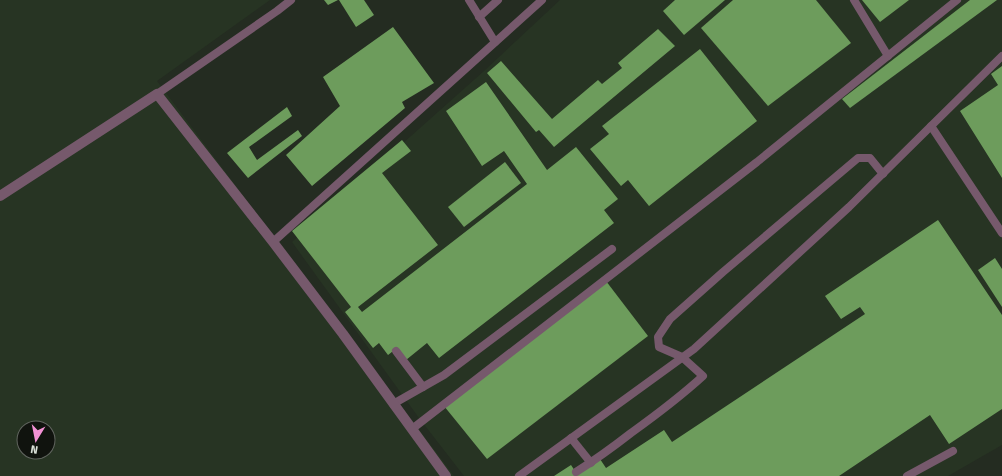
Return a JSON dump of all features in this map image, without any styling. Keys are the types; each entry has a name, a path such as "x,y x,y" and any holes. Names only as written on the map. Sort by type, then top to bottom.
{"street":[{"path":"0,195 157,94 343,334 446,476"}],"lane":[{"path":"157,94 291,0"},
{"path":"468,0 495,42"},
{"path":"479,17 498,0"},
{"path":"273,242 542,0"},
{"path":"854,0 888,56"},
{"path":"412,429 757,162 957,0"},
{"path":"520,476 694,349 849,207 1002,56"},
{"path":"931,126 1002,233"},
{"path":"576,472 591,463 684,393 703,376 682,357 659,347 658,337 670,319 723,272 858,158 870,158 883,174"},
{"path":"393,404 444,375 612,249"},
{"path":"396,351 423,387"},
{"path":"571,438 591,463"},
{"path":"908,476 953,451"}],"shaded area":[{"path":"0,0 270,0 157,81 454,476 0,476"},
{"path":"560,0 1002,0 1002,445 948,476 464,476 419,418 292,242 484,71"}],"building":[{"path":"324,0 338,0 328,5"},
{"path":"339,0 364,0 374,15 356,27"},
{"path":"675,0 725,0 684,35 663,11"},
{"path":"733,0 816,0 851,43 768,106 701,28"},
{"path":"862,0 909,0 880,22"},
{"path":"970,0 997,0 850,108 842,99"},
{"path":"393,27 434,83 402,102 405,108 312,186 286,155 340,106 323,77"},
{"path":"658,29 675,46 554,147 539,130 536,132 487,73 501,61 552,119 598,80 602,84 622,68 618,63"},
{"path":"700,49 757,121 649,206 628,180 621,186 590,149 609,134 602,126"},
{"path":"1002,66 1002,178 960,111 998,85 991,74"},
{"path":"486,82 547,170 576,147 618,199 604,210 614,223 439,358 427,343 406,360 397,348 388,355 379,343 373,348 345,312 351,307 292,231 402,140 411,151 382,173 438,245 358,307 362,312 527,184 504,151 482,166 446,111"},
{"path":"287,107 292,116 249,147 257,160 298,130 302,136 248,178 227,153"},
{"path":"505,162 521,183 464,227 448,207"},
{"path":"938,220 1002,315 1002,409 949,444 930,415 839,476 554,476 571,465 577,474 600,459 606,468 664,430 672,442 865,314 860,307 841,319 825,296"},
{"path":"995,258 1002,269 1002,307 978,270"},
{"path":"606,281 648,336 487,459 444,406"}]}
